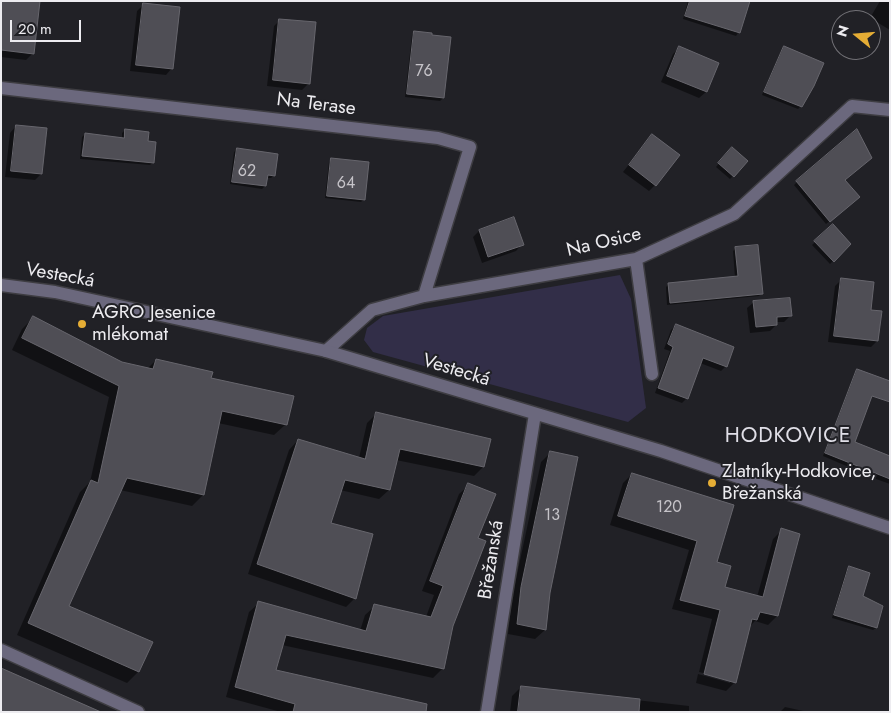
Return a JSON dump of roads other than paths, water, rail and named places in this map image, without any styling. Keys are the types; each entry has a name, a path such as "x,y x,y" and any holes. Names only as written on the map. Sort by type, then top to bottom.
{"street":[{"name":"Na Terase","path":"1,88 438,138 470,146 424,296"},
{"name":"Na Osice","path":"326,351 372,310 424,296 636,259 734,214 852,106 890,110"},
{"path":"636,259 652,374"},
{"name":"Vestecká","path":"1,285 55,292 326,351 661,451 890,528"},
{"name":"Břežanská","path":"486,712 535,414"},
{"path":"1,650 138,712"}],"place":[{"name":"AGRO Jesenice mlékomat","path":"82,324"},
{"name":"Zlatníky-Hodkovice, Břežanská","path":"712,483"}],"district":[{"name":"HODKOVICE","path":"788,437"}]}
